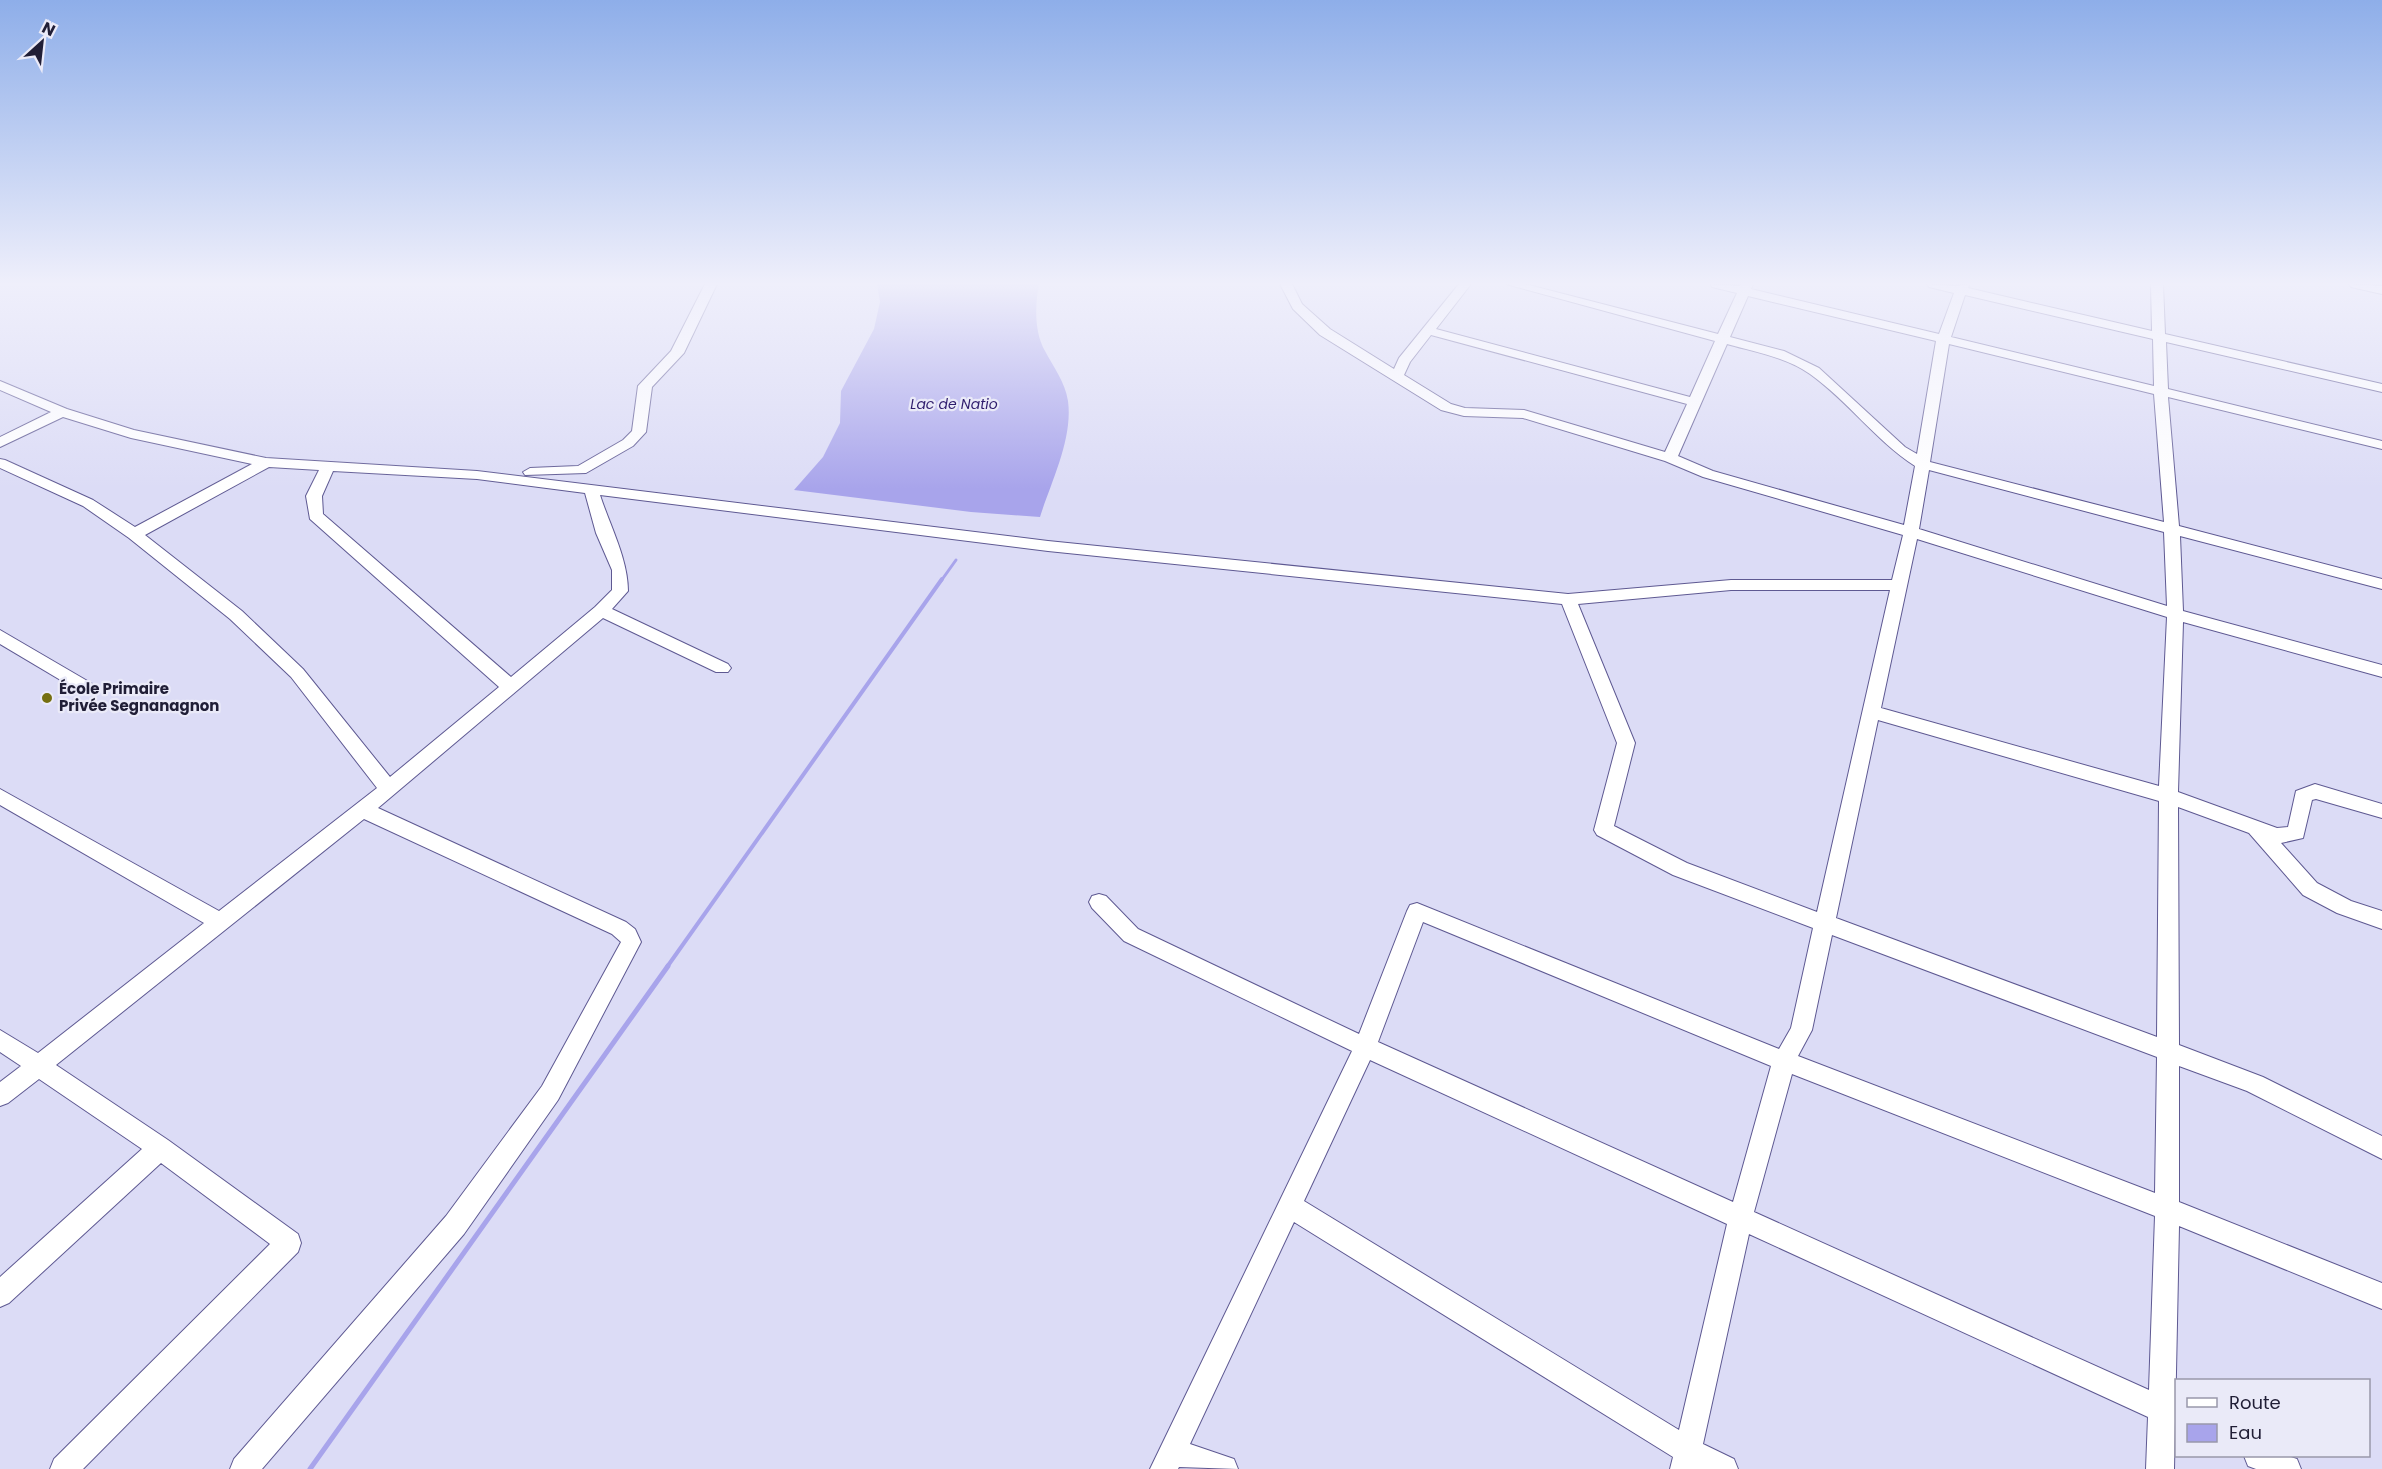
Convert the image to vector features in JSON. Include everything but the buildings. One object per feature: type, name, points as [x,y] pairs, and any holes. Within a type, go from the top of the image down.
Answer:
[{"type":"street","points":[[477,475],[511,471],[581,470],[628,443],[639,432],[645,386],[677,353]]},
{"type":"street","points":[[1360,353],[1446,407],[1464,412],[1524,414],[1670,458],[1708,474],[1911,532],[2175,614],[2382,671]]},
{"type":"street","points":[[1398,375],[1404,361],[1411,353]]},
{"type":"street","points":[[1510,353],[1695,402]]},
{"type":"street","points":[[1670,458],[1718,353]]},
{"type":"street","points":[[1774,353],[1814,371],[1900,450],[1922,464],[2382,584]]},
{"type":"street","points":[[1686,1460],[1740,1220],[1784,1061],[1801,1030],[1911,532],[1940,353]]},
{"type":"street","points":[[1996,353],[2382,445]]},
{"type":"street","points":[[2160,353],[2172,529],[2175,614],[2169,796],[2167,1209],[2169,1413],[2160,1469]]},
{"type":"street","points":[[2227,353],[2382,388]]},
{"type":"street","points":[[0,385],[62,412],[131,434],[266,462],[477,475],[1048,546],[1568,599],[1731,585],[1898,585]]},
{"type":"street","points":[[0,443],[62,412]]},
{"type":"street","points":[[134,534],[266,462]]},
{"type":"street","points":[[0,463],[88,503],[134,534],[236,615],[297,673],[389,789]]},
{"type":"street","points":[[328,466],[314,496],[315,516],[511,687]]},
{"type":"street","points":[[0,1096],[389,789],[601,611],[620,591],[621,570],[604,533],[591,489]]},
{"type":"street","points":[[1568,599],[1626,742],[1604,830],[1680,869],[2255,1084],[2382,1148]]},
{"type":"street","points":[[601,611],[722,668]]},
{"type":"street","points":[[0,636],[90,690]]},
{"type":"street","points":[[1870,711],[2169,796],[2277,836],[2296,833],[2303,796],[2315,790],[2382,811]]},
{"type":"street","points":[[3,801],[219,921]]},
{"type":"street","points":[[244,1469],[455,1225],[550,1093],[631,942],[628,935],[619,928],[361,809]]},
{"type":"street","points":[[2255,828],[2310,889],[2344,907],[2382,920]]},
{"type":"street","points":[[1099,902],[1131,935],[1365,1047],[1740,1220],[2169,1413]]},
{"type":"street","points":[[1224,1469],[1169,1460],[1365,1047],[1417,911],[1784,1061],[2167,1209],[2382,1296]]},
{"type":"street","points":[[0,1040],[160,1148],[289,1243],[64,1469]]},
{"type":"street","points":[[0,1294],[160,1148]]},
{"type":"street","points":[[1289,1206],[1686,1460],[1724,1469]]},
{"type":"street","points":[[2262,1457],[2287,1469]]},
{"type":"water","name":"Lac de Natio","points":[[861,353],[1046,353],[1064,388],[1069,415],[1064,445],[1040,517],[971,512],[794,490],[823,457],[840,423],[841,391]]},
{"type":"waterway","points":[[941,581],[956,560]]},
{"type":"waterway","points":[[667,967],[942,579]]},
{"type":"waterway","points":[[310,1469],[668,966]]},
{"type":"place","name":"École Primaire Privée Segnanagnon","points":[[47,698]]}]
